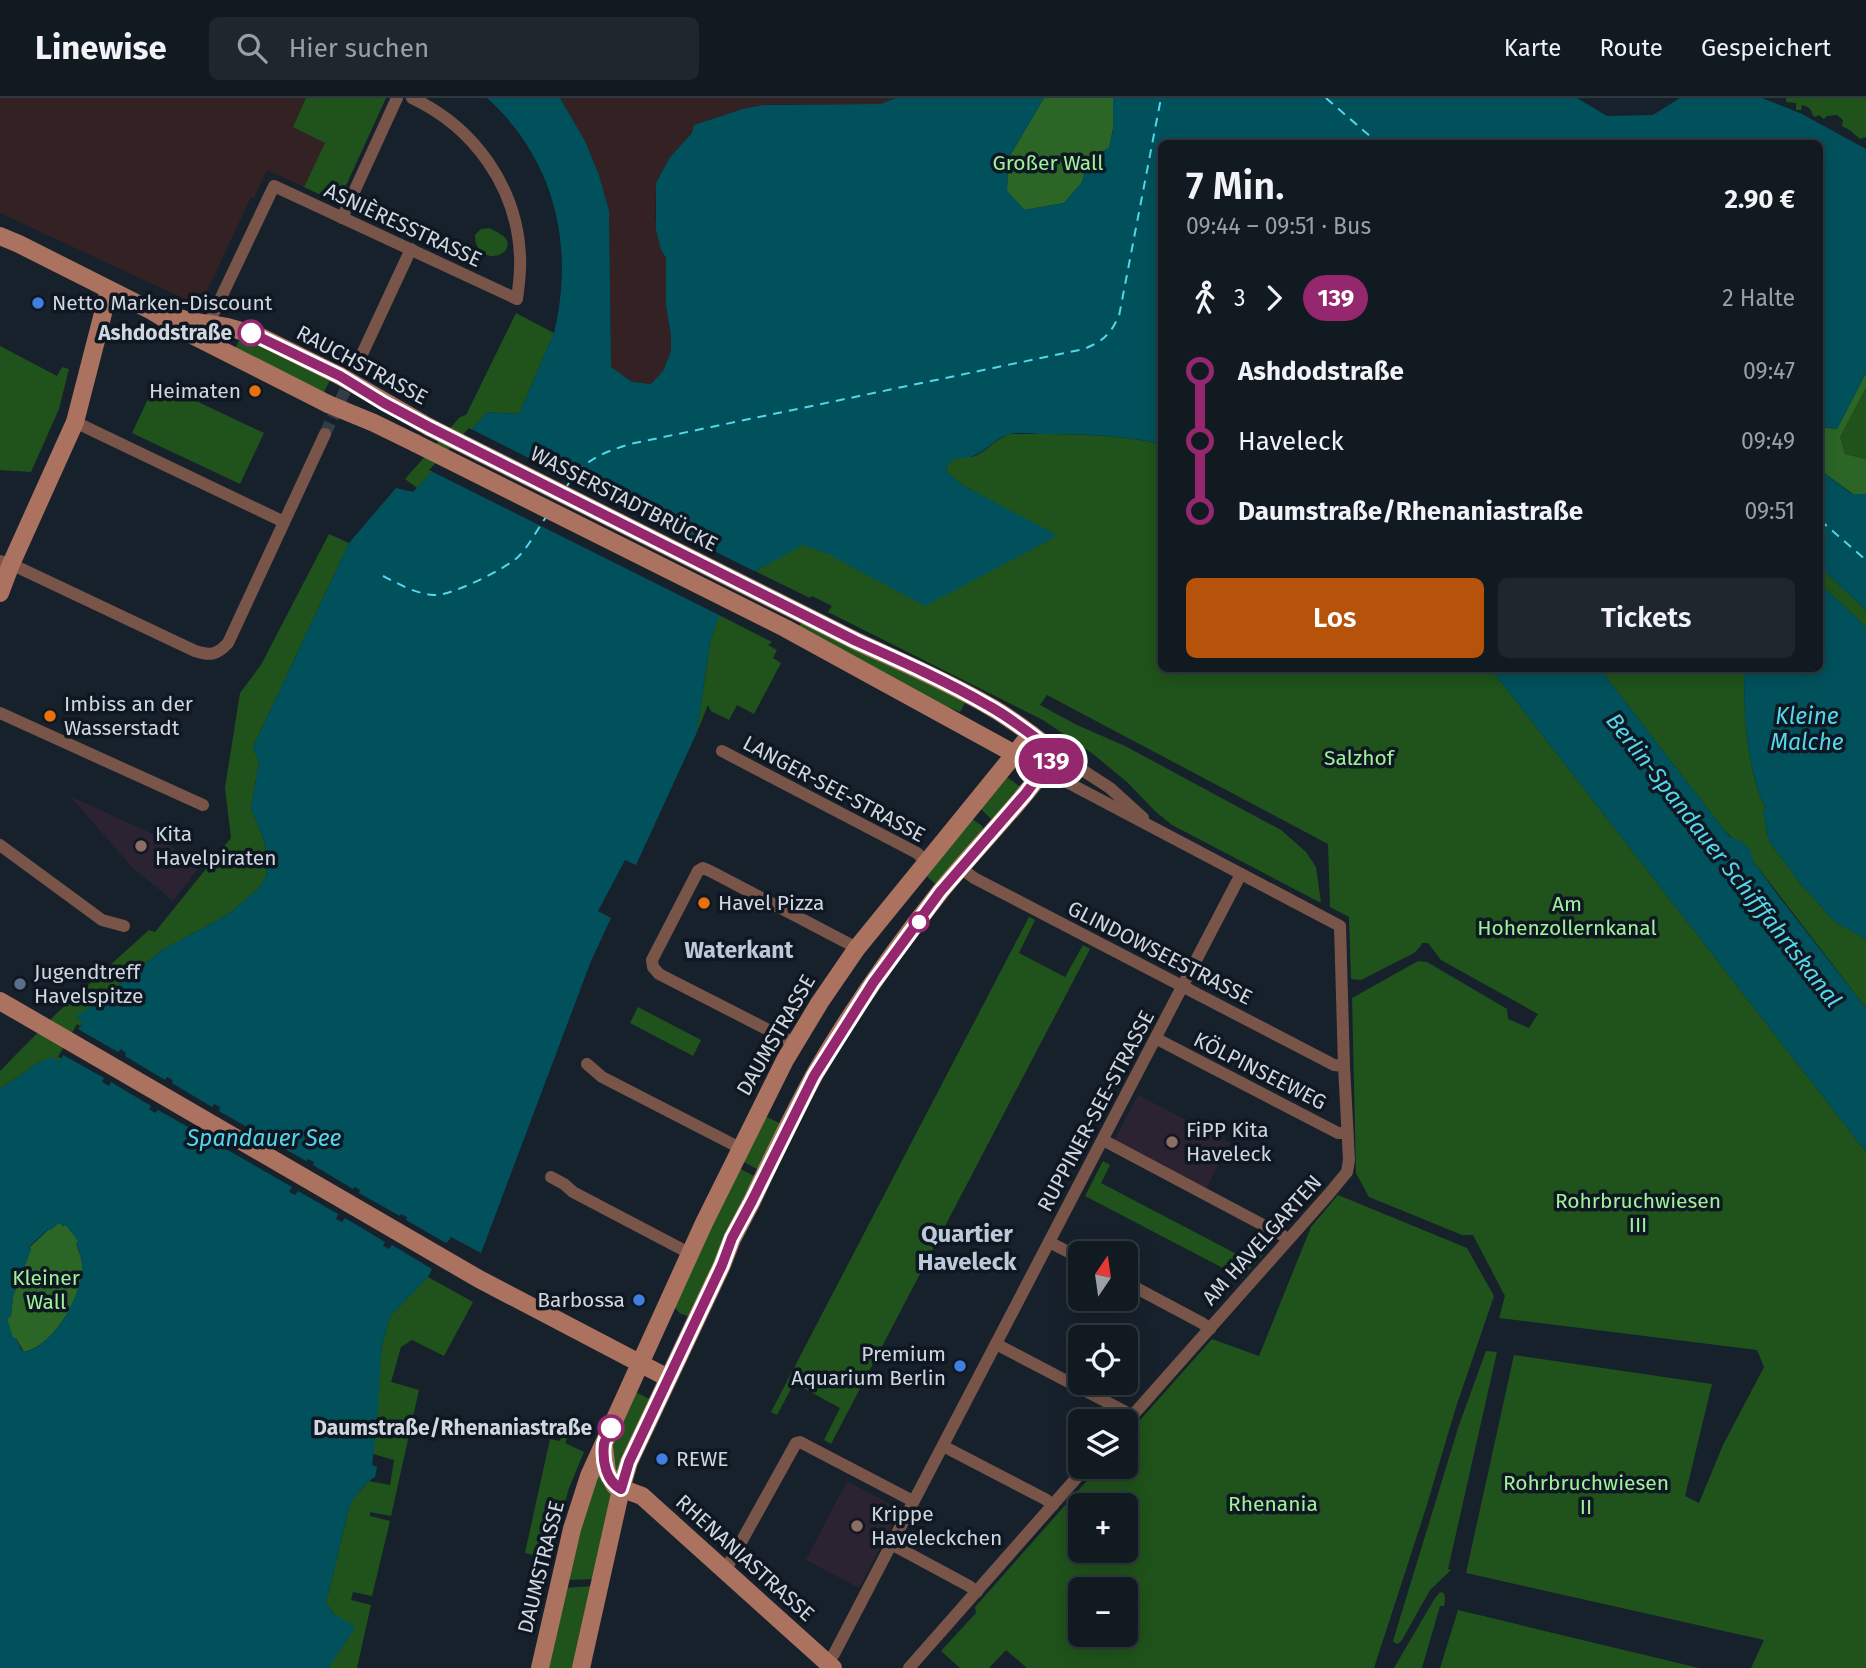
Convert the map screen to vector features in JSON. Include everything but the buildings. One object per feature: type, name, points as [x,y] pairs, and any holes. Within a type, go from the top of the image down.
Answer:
[{"type":"main road","name":"RAUCHSTRASSE","points":[[0,236],[152,311],[204,332],[328,404],[415,443]]},
{"type":"main road","points":[[0,593],[5,563],[75,422],[109,290]]},
{"type":"main road","name":"RAUCHSTRASSE","points":[[204,332],[228,327],[260,336],[340,376],[429,427]]},
{"type":"main road","name":"WASSERSTADTBRÜCKE","points":[[429,427],[992,707],[1031,734]]},
{"type":"main road","name":"WASSERSTADTBRÜCKE","points":[[415,443],[785,628],[1014,753]]},
{"type":"main road","points":[[581,1668],[629,1462],[741,1219],[824,1059],[873,983],[933,901],[1056,753],[1031,734]]},
{"type":"main road","name":"DAUMSTRASSE","points":[[540,1668],[580,1500],[704,1223],[794,1043],[857,948],[1031,734]]},
{"type":"main road","points":[[1014,753],[1044,770]]},
{"type":"main road","points":[[970,810],[986,821],[993,830]]},
{"type":"main road","points":[[0,1001],[479,1279],[668,1378]]},
{"type":"main road","points":[[665,1311],[693,1326]]},
{"type":"main road","points":[[604,1443],[607,1472],[615,1486],[621,1489]]},
{"type":"main road","name":"RHENANIASTRASSE","points":[[621,1489],[642,1496],[830,1665]]},
{"type":"street","points":[[342,218],[397,98]]},
{"type":"street","name":"ASNIÈRESSTRASSE","points":[[204,332],[274,186],[517,299],[520,270],[518,239],[512,210],[499,180],[477,146],[464,133],[437,112],[412,98]]},
{"type":"street","points":[[356,367],[411,249]]},
{"type":"street","points":[[75,422],[284,522]]},
{"type":"street","points":[[5,563],[195,651],[212,655],[218,653],[228,643],[325,434]]},
{"type":"street","points":[[0,713],[203,805]]},
{"type":"street","name":"LANGER-SEE-STRASSE","points":[[722,751],[917,853],[927,862]]},
{"type":"street","points":[[1056,753],[1110,788],[1158,831]]},
{"type":"street","points":[[1044,770],[1241,874]]},
{"type":"street","points":[[0,845],[102,920],[124,926]]},
{"type":"street","points":[[794,1043],[659,974],[653,967],[652,960],[657,949],[698,871],[703,868],[710,871],[857,948]]},
{"type":"street","name":"GLINDOWSEESTRASSE","points":[[961,868],[974,878],[1183,987],[1334,1065],[1344,1066]]},
{"type":"street","name":"AM HAVELGARTEN","points":[[1138,1409],[1342,1180],[1347,1171],[1349,1160],[1340,926],[1241,874]]},
{"type":"street","name":"RUPPINER-SEE-STRASSE","points":[[830,1665],[1241,874]]},
{"type":"street","name":"KÖLPINSEEWEG","points":[[1157,1039],[1338,1133],[1347,1133]]},
{"type":"street","points":[[587,1065],[602,1077],[740,1149]]},
{"type":"street","points":[[1103,1140],[1288,1240]]},
{"type":"street","points":[[551,1177],[573,1192],[691,1254]]},
{"type":"street","points":[[1049,1242],[1068,1252]]},
{"type":"street","points":[[1138,1289],[1202,1322],[1209,1329]]},
{"type":"street","points":[[996,1344],[1122,1409]]},
{"type":"street","points":[[725,1571],[796,1443],[913,1501]]},
{"type":"street","points":[[943,1446],[1054,1506]]},
{"type":"street","points":[[909,1668],[1076,1479]]},
{"type":"street","points":[[891,1544],[977,1592]]},
{"type":"shaded area","points":[[0,98],[306,98],[293,127],[325,143],[304,187],[267,170],[254,198],[251,197],[200,306],[0,213]]},
{"type":"shaded area","points":[[560,98],[896,98],[881,104],[769,104],[746,108],[694,125],[692,133],[670,157],[656,183],[655,217],[661,250],[666,258],[666,306],[671,351],[663,371],[651,384],[632,382],[611,367],[609,211],[599,175],[585,141]]},
{"type":"shaded area","name":"Kita Havelpiraten","points":[[70,796],[159,837],[198,869],[173,901],[132,867]]},
{"type":"shaded area","name":"FiPP Kita Haveleck","points":[[1138,1095],[1230,1143],[1206,1189],[1114,1141]]},
{"type":"shaded area","name":"Krippe Haveleckchen","points":[[847,1481],[896,1507],[898,1513],[859,1588],[806,1560]]},
{"type":"green space","points":[[306,98],[386,98],[338,203],[304,187],[325,143],[293,127]]},
{"type":"green space","name":"Großer Wall","points":[[1044,98],[1113,98],[1113,129],[1109,148],[1088,159],[1082,182],[1064,203],[1024,210],[1007,191],[1008,159]]},
{"type":"green space","points":[[1786,98],[1866,98],[1866,137],[1860,139],[1842,126],[1843,120],[1837,115],[1824,119],[1819,115],[1815,117],[1806,106],[1802,105],[1801,110],[1796,110],[1796,103],[1786,102]]},
{"type":"green space","points":[[489,228],[507,241],[505,252],[500,255],[487,255],[477,245],[475,235],[481,229]]},
{"type":"green space","points":[[516,313],[554,333],[519,414],[488,412],[417,488],[405,479],[460,417],[466,415]]},
{"type":"green space","points":[[241,336],[331,378],[322,396],[234,351]]},
{"type":"green space","points":[[0,346],[57,376],[62,367],[69,369],[59,409],[31,472],[0,470]]},
{"type":"green space","points":[[1866,373],[1866,388],[1840,437],[1845,454],[1866,459],[1866,494],[1853,494],[1823,472],[1823,427],[1837,429]]},
{"type":"green space","points":[[156,382],[264,433],[240,484],[132,433]]},
{"type":"green space","points":[[1866,388],[1866,459],[1845,454],[1840,437]]},
{"type":"green space","points":[[1010,434],[1067,434],[1158,443],[1158,672],[1493,672],[1866,1152],[1866,1668],[1751,1668],[1764,1640],[1466,1573],[1514,1355],[1712,1384],[1685,1496],[1699,1503],[1723,1445],[1764,1367],[1757,1350],[1499,1318],[1505,1296],[1473,1235],[1462,1235],[1369,1197],[1356,1173],[1352,998],[1418,961],[1427,962],[1507,1009],[1508,1019],[1529,1028],[1538,1014],[1441,960],[1428,943],[1422,943],[1414,953],[1361,980],[1351,979],[1349,917],[1330,907],[1328,844],[1047,695],[1040,705],[1125,746],[1281,830],[1306,852],[1316,867],[1321,903],[1172,825],[1093,754],[1043,720],[828,612],[832,606],[755,571],[803,544],[826,553],[1003,507],[962,485],[946,472],[948,464],[953,460],[977,455]]},
{"type":"green space","points":[[329,534],[349,543],[253,747],[259,762],[251,808],[264,840],[268,863],[266,877],[257,890],[229,914],[162,950],[77,1017],[83,1022],[59,1062],[51,1058],[38,1063],[0,1089],[0,1071],[57,1013],[149,930],[155,932],[231,838],[225,788],[240,693],[261,665]]},
{"type":"green space","points":[[1823,570],[1866,610],[1866,627],[1823,587]]},
{"type":"green space","points":[[719,615],[772,642],[768,645],[777,650],[773,658],[781,663],[754,714],[737,705],[729,720],[711,711],[708,705],[697,732],[710,642]]},
{"type":"green space","points":[[805,619],[966,701],[960,712],[924,697],[797,628]]},
{"type":"green space","points":[[1602,672],[1744,672],[1747,741],[1754,776],[1766,810],[1763,812],[1769,841],[1800,883],[1835,922],[1866,939],[1866,1008],[1748,851],[1724,830]]},
{"type":"green space","points":[[1004,775],[1022,788],[992,820],[980,808]]},
{"type":"green space","points":[[971,818],[982,826],[984,831],[938,886],[923,873]]},
{"type":"green space","points":[[1029,917],[1035,920],[1019,953],[1065,977],[1083,945],[1090,949],[831,1444],[824,1440],[840,1408],[794,1383],[777,1415],[771,1412]]},
{"type":"green space","points":[[638,1007],[701,1040],[693,1056],[630,1023]]},
{"type":"green space","points":[[765,1116],[783,1125],[761,1171],[740,1160]]},
{"type":"green space","points":[[1103,1161],[1110,1165],[1101,1183],[1248,1260],[1258,1242],[1269,1248],[1242,1278],[1085,1196]]},
{"type":"green space","points":[[737,1167],[758,1178],[691,1317],[681,1314],[674,1307]]},
{"type":"green space","name":"Rhenania","points":[[1338,1195],[1467,1248],[1494,1296],[1374,1668],[1027,1668],[1006,1650],[989,1668],[960,1668],[941,1651],[976,1613],[975,1607],[1068,1502],[1068,1563],[1138,1563],[1138,1493],[1076,1493],[1088,1479],[1138,1479],[1138,1422],[1212,1339],[1259,1356],[1311,1227]]},
{"type":"green space","name":"Kleiner Wall","points":[[59,1223],[66,1225],[79,1241],[76,1243],[82,1265],[78,1290],[56,1329],[35,1348],[24,1352],[16,1338],[13,1339],[7,1319],[11,1316],[13,1296],[31,1249],[29,1248]]},
{"type":"green space","points":[[428,1277],[473,1302],[444,1356],[412,1340],[401,1347],[391,1382],[419,1390],[391,1516],[370,1512],[370,1516],[390,1521],[372,1596],[353,1592],[351,1600],[371,1605],[357,1668],[328,1668],[348,1639],[326,1603],[349,1508],[354,1497],[369,1481],[390,1485],[394,1460],[373,1454],[382,1345],[390,1316]]},
{"type":"green space","points":[[1486,1351],[1497,1352],[1448,1569],[1451,1570],[1430,1590],[1398,1644],[1393,1641],[1459,1425]]},
{"type":"green space","points":[[634,1391],[651,1400],[618,1474],[608,1457],[608,1451]]},
{"type":"green space","points":[[561,1434],[568,1437],[565,1443],[584,1452],[569,1488],[550,1559],[525,1553],[550,1439],[560,1441]]},
{"type":"green space","points":[[599,1466],[614,1498],[595,1579],[565,1580]]},
{"type":"green space","points":[[594,1586],[575,1668],[545,1668],[564,1588]]},
{"type":"green space","points":[[1440,1592],[1444,1593],[1444,1606],[1440,1606],[1422,1668],[1394,1668],[1435,1598]]},
{"type":"green space","points":[[1458,1610],[1699,1668],[1440,1668]]},
{"type":"water","name":"Spandauer See","points":[[487,98],[560,98],[585,141],[599,175],[609,211],[611,367],[632,382],[651,384],[663,371],[671,351],[666,306],[666,258],[656,230],[656,183],[670,157],[692,133],[694,125],[746,108],[764,105],[881,104],[896,98],[1044,98],[1008,159],[1007,191],[1025,210],[1064,203],[1082,182],[1088,159],[1109,148],[1113,129],[1113,98],[1577,98],[1607,116],[1653,115],[1680,98],[1762,98],[1800,113],[1866,149],[1866,373],[1837,429],[1823,427],[1823,140],[1158,140],[1158,443],[1103,436],[1016,433],[1003,437],[975,455],[951,462],[946,471],[962,485],[1055,534],[1055,537],[925,606],[826,553],[803,545],[755,571],[719,616],[710,642],[697,732],[636,865],[625,860],[598,911],[611,918],[591,961],[481,1253],[451,1237],[428,1277],[390,1316],[382,1345],[372,1465],[377,1467],[375,1477],[360,1491],[349,1508],[326,1603],[335,1615],[355,1628],[328,1668],[0,1668],[0,1089],[38,1063],[52,1057],[59,1062],[83,1023],[76,1017],[162,950],[229,914],[257,890],[266,877],[268,863],[264,840],[251,808],[259,762],[253,747],[349,543],[396,488],[413,492],[488,412],[519,414],[554,333],[562,268],[560,236],[544,176],[529,148],[510,122]],"holes":[[[59,1223],[63,1227],[66,1225],[78,1241],[76,1243],[81,1256],[78,1289],[65,1317],[56,1329],[36,1348],[25,1352],[16,1338],[13,1338],[7,1319],[11,1316],[13,1296],[31,1249],[29,1247],[48,1229]]]},
{"type":"water","points":[[1823,472],[1852,494],[1866,494],[1866,610],[1823,570]]},
{"type":"water","name":"Kleine Malche","points":[[1823,587],[1866,627],[1866,939],[1835,922],[1800,883],[1769,841],[1763,812],[1766,810],[1750,758],[1744,672],[1823,672]]},
{"type":"water","name":"Berlin-Spandauer Schifffahrtskanal","points":[[1493,672],[1602,672],[1724,830],[1750,850],[1753,861],[1780,898],[1866,1008],[1866,1152]]},
{"type":"pier","points":[[469,428],[758,573],[723,617],[429,470]]},
{"type":"pier","points":[[77,1024],[80,1026],[78,1029],[118,1052],[121,1049],[126,1053],[125,1056],[165,1080],[167,1077],[173,1080],[172,1083],[212,1107],[214,1104],[220,1107],[219,1111],[306,1161],[308,1159],[314,1162],[313,1165],[353,1189],[355,1187],[360,1190],[359,1193],[400,1216],[401,1214],[407,1217],[406,1220],[446,1243],[449,1240],[452,1242],[433,1275],[430,1273],[432,1269],[392,1245],[389,1249],[383,1246],[385,1242],[345,1218],[342,1222],[336,1219],[338,1214],[298,1191],[295,1195],[289,1192],[292,1187],[205,1137],[202,1140],[195,1136],[197,1132],[158,1110],[155,1113],[149,1109],[151,1106],[111,1082],[109,1086],[102,1082],[104,1078],[63,1055],[58,1057]]},
{"type":"ferry route","points":[[567,486],[573,477],[594,459],[630,444],[1084,349],[1101,340],[1109,333],[1119,316],[1161,98]]},
{"type":"ferry route","points":[[1326,98],[1374,140]]},
{"type":"ferry route","points":[[383,576],[421,593],[434,595],[465,587],[518,557],[546,517]]},
{"type":"ferry route","points":[[1823,523],[1866,560]]},
{"type":"tunnel","points":[[325,434],[356,367]]},
{"type":"bus line","name":"139","points":[[251,333],[340,376],[384,403],[454,439],[992,707],[1056,753],[1026,793],[940,892],[835,1040],[741,1219],[629,1462],[621,1489],[611,1481],[604,1460],[604,1443],[611,1428]]},
{"type":"place","name":"Netto Marken-Discount","points":[[38,303]]},
{"type":"place","name":"Ashdodstraße","points":[[251,333]]},
{"type":"place","name":"Heimaten","points":[[255,391]]},
{"type":"place","name":"Imbiss an der Wasserstadt","points":[[50,716]]},
{"type":"place","name":"Kita Havelpiraten","points":[[141,846]]},
{"type":"place","name":"Havel Pizza","points":[[704,903]]},
{"type":"place","name":"Jugendtreff Havelspitze","points":[[20,984]]},
{"type":"place","name":"FiPP Kita Haveleck","points":[[1172,1142]]},
{"type":"place","name":"Barbossa","points":[[639,1300]]},
{"type":"place","name":"Premium Aquarium Berlin","points":[[960,1366]]},
{"type":"place","name":"Daumstraße/Rhenaniastraße","points":[[611,1428]]},
{"type":"place","name":"REWE","points":[[662,1459]]},
{"type":"place","name":"Krippe Haveleckchen","points":[[857,1526]]},
{"type":"district","name":"Waterkant","points":[[739,950]]},
{"type":"district","name":"Quartier Haveleck","points":[[967,1248]]},
{"type":"park label","name":"Salzhof","points":[[1359,758]]},
{"type":"park label","name":"Am Hohenzollernkanal","points":[[1567,916]]},
{"type":"park label","name":"Rohrbruchwiesen III","points":[[1638,1213]]},
{"type":"park label","name":"Rohrbruchwiesen II","points":[[1586,1495]]}]
